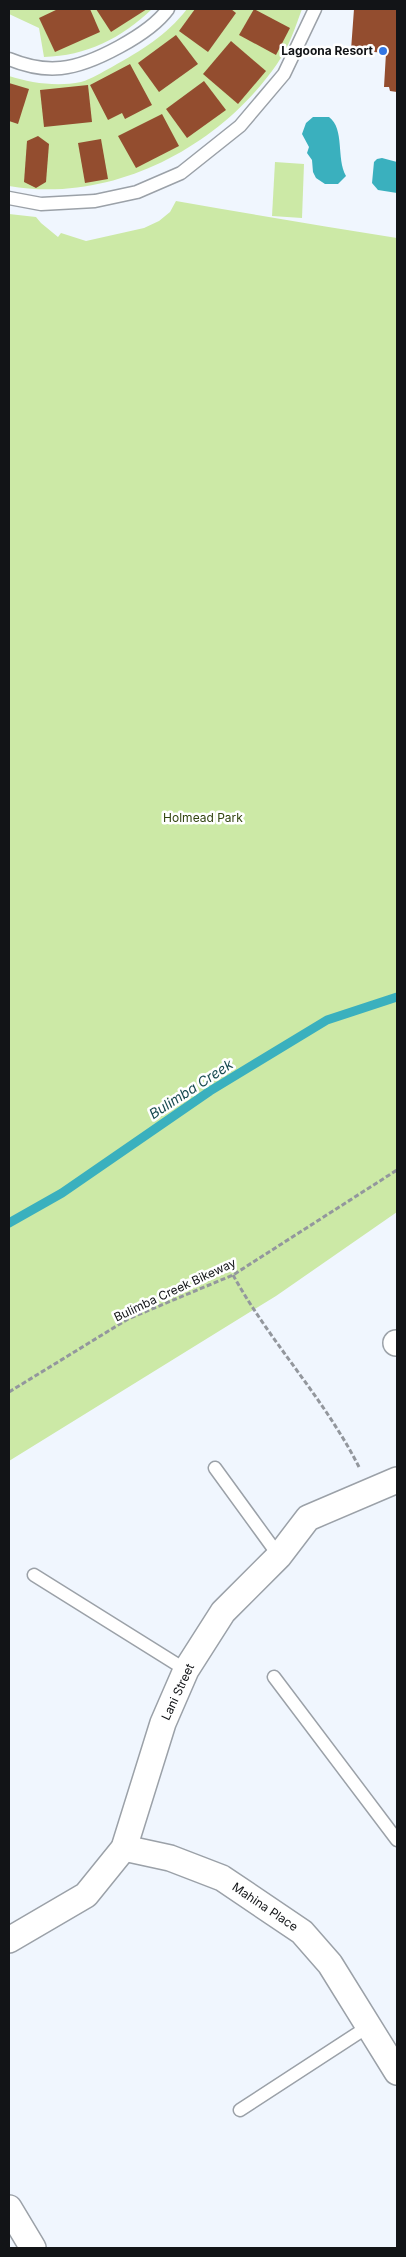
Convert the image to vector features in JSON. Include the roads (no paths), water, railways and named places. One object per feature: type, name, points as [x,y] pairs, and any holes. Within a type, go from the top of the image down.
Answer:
[{"type":"street","name":"Lani Street","points":[[9,1940],[86,1894],[124,1848],[163,1723],[186,1670],[223,1612],[279,1556],[308,1518],[397,1480]]},
{"type":"street","name":"Mahina Place","points":[[124,1848],[170,1858],[222,1878],[295,1927],[330,1964],[397,2072]]},
{"type":"street","points":[[9,2208],[33,2248]]},
{"type":"lane","points":[[9,59],[31,68],[62,68],[99,56],[139,37],[168,9]]},
{"type":"lane","points":[[9,198],[41,204],[95,201],[137,192],[181,173],[240,126],[284,74],[315,9]]},
{"type":"lane","points":[[216,1468],[279,1556]]},
{"type":"lane","points":[[34,1575],[186,1670]]},
{"type":"lane","points":[[274,1677],[397,1840]]},
{"type":"lane","points":[[240,2110],[369,2026]]},
{"type":"water","points":[[313,117],[329,117],[337,129],[341,161],[346,176],[338,184],[325,184],[316,178],[313,172],[312,160],[307,153],[309,147],[302,134],[306,123]]},
{"type":"water","points":[[382,158],[397,162],[397,193],[378,190],[372,183],[374,162]]},
{"type":"waterway","name":"Bulimba Creek","points":[[9,1223],[62,1193],[210,1091],[327,1020],[397,997]]},
{"type":"place","name":"Lagoona Resort","points":[[383,51]]},
{"type":"park label","name":"Holmead Park","points":[[203,818]]}]
